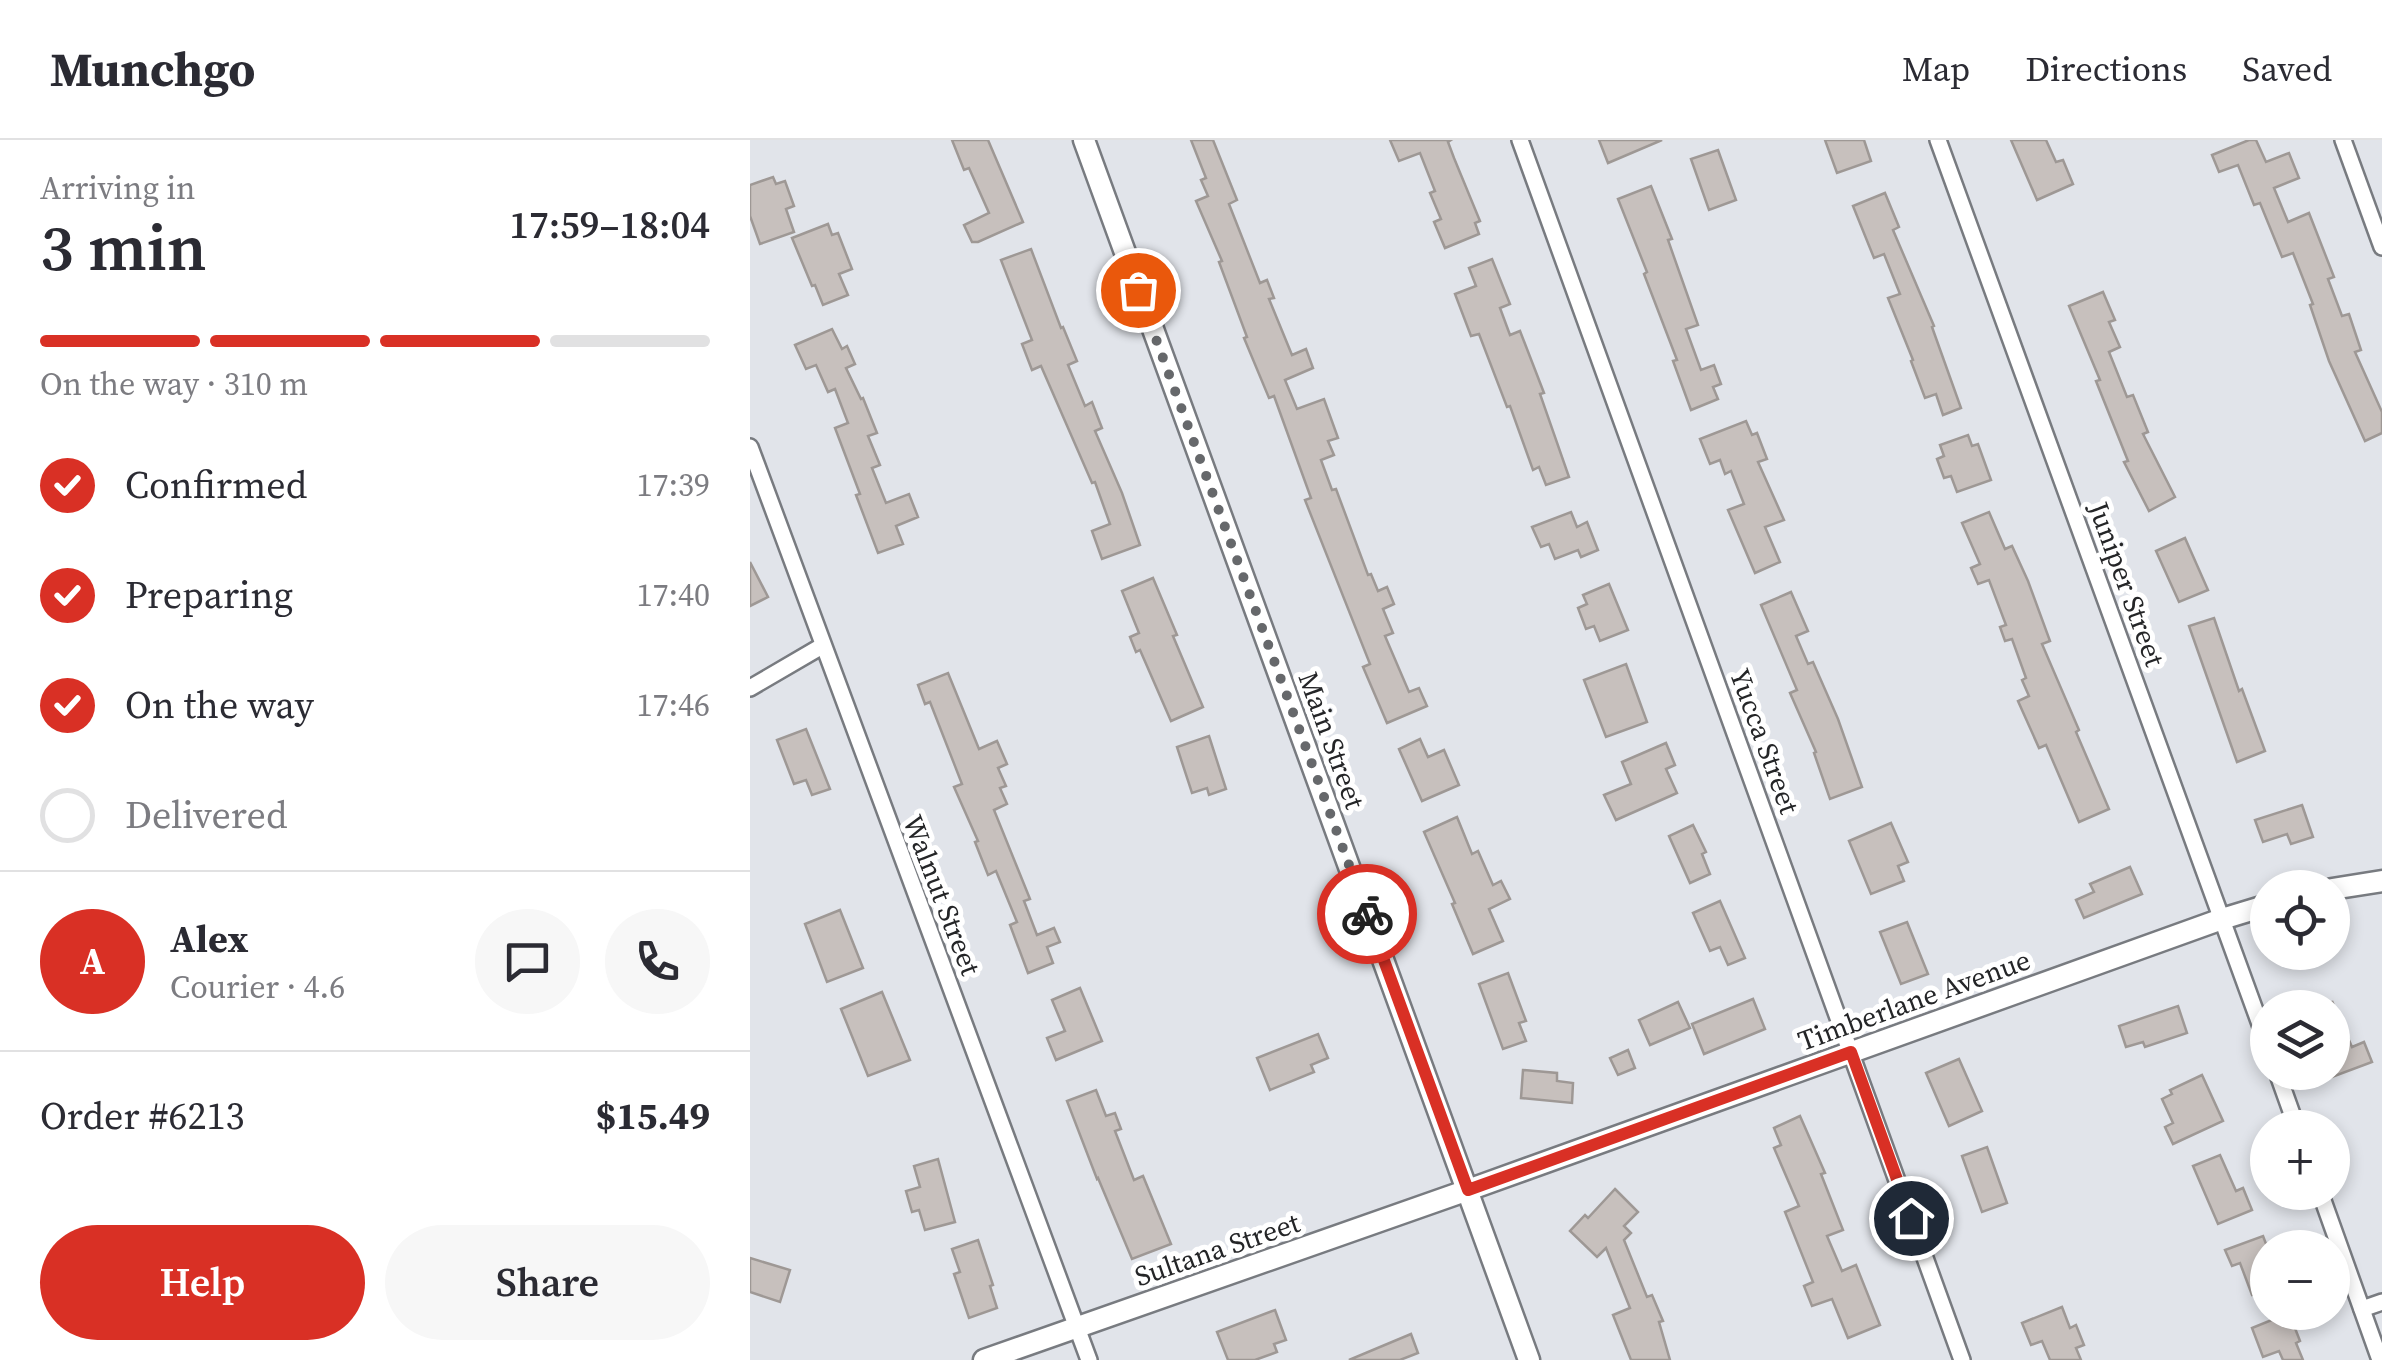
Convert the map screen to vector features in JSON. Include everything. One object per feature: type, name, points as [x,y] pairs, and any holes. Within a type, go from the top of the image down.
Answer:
[{"type":"street","name":"Main Street","points":[[1084,140],[1529,1360]]},
{"type":"street","name":"Yucca Street","points":[[1520,140],[1962,1360]]},
{"type":"street","name":"Juniper Street","points":[[1938,140],[2250,996]]},
{"type":"street","points":[[2343,140],[2382,247]]},
{"type":"street","name":"Walnut Street","points":[[750,447],[1090,1360]]},
{"type":"street","points":[[750,688],[822,646]]},
{"type":"street","points":[[2350,886],[2382,881]]},
{"type":"street","name":"Timberlane Avenue","points":[[1468,1190],[2250,911]]},
{"type":"street","name":"Sultana Street","points":[[984,1360],[1468,1190]]},
{"type":"street","points":[[2326,1210],[2380,1360]]},
{"type":"street","points":[[2362,1309],[2382,1302]]},
{"type":"building","points":[[952,140],[988,140],[1023,222],[972,242],[964,225],[989,213]]},
{"type":"building","points":[[1191,140],[1213,140],[1237,200],[1229,204],[1260,283],[1267,280],[1274,298],[1269,299],[1292,355],[1306,349],[1313,368],[1285,380],[1297,409],[1324,399],[1338,438],[1328,441],[1334,455],[1321,460],[1368,575],[1371,574],[1378,591],[1387,587],[1394,604],[1383,609],[1393,633],[1385,636],[1409,692],[1419,688],[1427,706],[1387,723],[1363,667],[1370,664],[1305,500],[1311,498],[1274,396],[1269,398],[1244,338],[1247,337],[1219,262],[1222,261],[1196,201],[1208,196],[1201,180],[1206,178]]},
{"type":"building","points":[[1390,140],[1451,140],[1448,142],[1480,221],[1475,223],[1479,234],[1445,248],[1434,222],[1441,219],[1430,193],[1435,191],[1420,153],[1399,161]]},
{"type":"building","points":[[1599,140],[1662,140],[1608,163]]},
{"type":"building","points":[[1825,140],[1864,140],[1871,161],[1837,173]]},
{"type":"building","points":[[2011,140],[2046,140],[2056,162],[2063,160],[2073,184],[2037,200]]},
{"type":"building","points":[[2256,140],[2266,162],[2289,153],[2299,178],[2274,188],[2288,222],[2309,213],[2334,277],[2328,279],[2342,316],[2349,314],[2361,350],[2355,352],[2382,412],[2382,433],[2365,441],[2329,361],[2293,253],[2282,257],[2260,203],[2254,205],[2238,165],[2219,172],[2212,155]]},
{"type":"building","points":[[1718,150],[1736,200],[1709,210],[1691,159]]},
{"type":"building","points":[[773,177],[776,184],[785,181],[794,206],[786,209],[794,232],[760,244],[750,216],[750,185]]},
{"type":"building","points":[[1651,186],[1698,325],[1686,329],[1701,370],[1714,365],[1721,384],[1713,387],[1718,399],[1691,410],[1673,361],[1677,360],[1644,274],[1647,272],[1618,199]]},
{"type":"building","points":[[1885,193],[1899,227],[1893,230],[1934,326],[1961,408],[1943,415],[1936,394],[1925,398],[1888,298],[1900,294],[1884,254],[1874,258],[1853,206]]},
{"type":"building","points":[[828,224],[832,235],[838,233],[852,269],[839,274],[848,295],[823,305],[792,238]]},
{"type":"building","points":[[1031,249],[1077,361],[1068,365],[1085,406],[1092,402],[1102,428],[1095,431],[1140,545],[1102,559],[1092,531],[1110,524],[1095,482],[1092,483],[1041,366],[1032,370],[1022,344],[1032,340],[1001,260]]},
{"type":"building","points":[[1492,259],[1510,304],[1500,308],[1510,335],[1520,331],[1544,393],[1540,394],[1569,477],[1546,485],[1539,467],[1533,470],[1479,334],[1471,336],[1455,294],[1476,286],[1469,268]]},
{"type":"building","points":[[2103,292],[2115,320],[2109,322],[2120,347],[2109,352],[2127,397],[2133,395],[2148,432],[2143,434],[2175,497],[2149,511],[2124,462],[2128,461],[2096,381],[2100,380],[2069,306]]},
{"type":"building","points":[[832,329],[842,349],[847,346],[855,364],[846,368],[877,433],[868,436],[880,465],[872,468],[886,503],[909,494],[918,517],[896,526],[903,544],[878,553],[835,428],[848,423],[835,389],[828,392],[816,365],[806,369],[795,345]]},
{"type":"building","points":[[1746,421],[1752,435],[1757,433],[1767,459],[1758,462],[1784,520],[1765,527],[1780,562],[1755,573],[1728,510],[1744,504],[1731,471],[1725,474],[1720,460],[1710,464],[1700,439]]},
{"type":"building","points":[[1968,435],[1972,446],[1978,444],[1991,480],[1957,492],[1951,476],[1944,478],[1937,459],[1944,456],[1940,445]]},
{"type":"building","points":[[1571,512],[1577,527],[1587,522],[1598,550],[1581,557],[1578,550],[1555,559],[1549,544],[1541,547],[1532,527]]},
{"type":"building","points":[[1989,512],[2005,549],[2012,546],[2028,581],[2050,641],[2042,644],[2109,809],[2079,822],[2046,745],[2039,748],[2018,701],[2029,696],[2022,680],[2026,678],[2012,639],[2005,641],[2000,627],[2006,625],[1989,580],[1978,584],[1971,568],[1980,564],[1962,523]]},
{"type":"building","points":[[2185,538],[2208,590],[2179,602],[2156,551]]},
{"type":"building","points":[[750,562],[768,597],[750,606]]},
{"type":"building","points":[[1153,578],[1203,707],[1171,721],[1140,650],[1136,652],[1130,637],[1139,633],[1122,591]]},
{"type":"building","points":[[1609,584],[1628,630],[1600,641],[1594,626],[1586,629],[1578,608],[1587,604],[1583,595]]},
{"type":"building","points":[[1791,592],[1808,631],[1796,636],[1808,664],[1813,662],[1838,719],[1862,787],[1830,799],[1816,752],[1790,693],[1797,690],[1761,605]]},
{"type":"building","points":[[2214,618],[2265,751],[2237,762],[2189,626]]},
{"type":"building","points":[[1626,664],[1647,722],[1606,737],[1584,680]]},
{"type":"building","points":[[948,673],[979,749],[997,741],[1007,764],[998,768],[1006,786],[1000,788],[1007,804],[994,810],[1030,899],[1024,901],[1037,935],[1054,928],[1060,942],[1047,947],[1053,963],[1028,973],[1010,925],[1017,922],[996,871],[988,875],[954,787],[962,784],[930,702],[925,704],[918,685]]},
{"type":"building","points":[[806,729],[830,789],[812,795],[806,780],[794,784],[777,740]]},
{"type":"building","points":[[1209,736],[1226,789],[1209,795],[1207,788],[1192,793],[1177,747]]},
{"type":"building","points":[[1420,739],[1428,757],[1444,750],[1459,785],[1422,801],[1399,749]]},
{"type":"building","points":[[1666,743],[1675,765],[1666,769],[1677,793],[1616,820],[1604,795],[1631,784],[1622,762]]},
{"type":"building","points":[[2302,805],[2313,837],[2291,844],[2287,834],[2263,842],[2255,820]]},
{"type":"building","points":[[1457,817],[1472,854],[1478,851],[1493,885],[1501,881],[1510,899],[1489,909],[1503,941],[1473,954],[1424,832]]},
{"type":"building","points":[[1891,823],[1908,862],[1898,866],[1904,881],[1871,894],[1849,841]]},
{"type":"building","points":[[1693,825],[1706,852],[1702,854],[1710,874],[1690,883],[1669,836]]},
{"type":"building","points":[[2130,867],[2142,894],[2084,918],[2076,900],[2094,892],[2090,884]]},
{"type":"building","points":[[1720,901],[1745,958],[1728,965],[1720,947],[1710,951],[1693,913]]},
{"type":"building","points":[[840,910],[863,968],[827,982],[805,924]]},
{"type":"building","points":[[1907,922],[1928,974],[1901,984],[1880,932]]},
{"type":"building","points":[[1508,973],[1526,1021],[1519,1023],[1526,1041],[1503,1049],[1479,984]]},
{"type":"building","points":[[1080,988],[1102,1041],[1056,1060],[1047,1038],[1065,1031],[1052,1000]]},
{"type":"building","points":[[882,992],[910,1060],[868,1076],[841,1009]]},
{"type":"building","points":[[1753,999],[1765,1029],[1704,1054],[1692,1024]]},
{"type":"building","points":[[1678,1002],[1690,1028],[1650,1045],[1639,1020]]},
{"type":"building","points":[[2178,1006],[2187,1033],[2145,1047],[2143,1042],[2126,1047],[2119,1026]]},
{"type":"building","points":[[1318,1034],[1328,1058],[1311,1065],[1314,1072],[1270,1090],[1257,1058]]},
{"type":"building","points":[[2350,1042],[2352,1047],[2364,1042],[2372,1062],[2350,1070]]},
{"type":"building","points":[[1628,1050],[1635,1068],[1618,1075],[1610,1058]]},
{"type":"building","points":[[1959,1059],[1982,1111],[1949,1126],[1926,1073]]},
{"type":"building","points":[[1523,1070],[1557,1073],[1557,1081],[1573,1083],[1572,1103],[1521,1098]]},
{"type":"building","points":[[2202,1075],[2223,1121],[2173,1144],[2165,1127],[2173,1123],[2162,1099],[2172,1094],[2170,1090]]},
{"type":"building","points":[[1096,1090],[1106,1116],[1115,1113],[1121,1129],[1115,1131],[1134,1180],[1143,1176],[1171,1244],[1132,1259],[1067,1101]]},
{"type":"building","points":[[1800,1116],[1825,1173],[1821,1174],[1843,1230],[1827,1236],[1842,1271],[1856,1265],[1880,1325],[1848,1338],[1832,1299],[1812,1306],[1804,1286],[1813,1282],[1785,1212],[1799,1206],[1774,1148],[1781,1145],[1774,1128]]},
{"type":"building","points":[[1987,1147],[2007,1203],[1982,1212],[1962,1156]]},
{"type":"building","points":[[2220,1155],[2236,1191],[2243,1188],[2252,1210],[2218,1224],[2193,1166]]},
{"type":"building","points":[[938,1159],[955,1222],[925,1230],[919,1210],[912,1212],[906,1191],[920,1187],[914,1166]]},
{"type":"building","points":[[1615,1189],[1638,1212],[1624,1226],[1631,1233],[1624,1240],[1647,1297],[1652,1295],[1663,1321],[1659,1322],[1670,1360],[1631,1360],[1613,1315],[1630,1308],[1606,1248],[1597,1257],[1570,1231]]},
{"type":"building","points":[[978,1240],[997,1308],[969,1318],[954,1274],[960,1272],[952,1249]]},
{"type":"building","points":[[2250,1241],[2250,1290],[2240,1263],[2232,1266],[2225,1250]]},
{"type":"building","points":[[750,1258],[790,1270],[780,1302],[750,1292]]},
{"type":"building","points":[[2062,1307],[2070,1328],[2076,1325],[2084,1345],[2076,1348],[2081,1360],[2050,1360],[2042,1341],[2031,1345],[2022,1323]]},
{"type":"building","points":[[1275,1310],[1286,1340],[1274,1344],[1277,1352],[1255,1360],[1228,1360],[1217,1332]]},
{"type":"building","points":[[2253,1330],[2296,1330],[2303,1360],[2283,1360],[2279,1351],[2263,1357]]},
{"type":"building","points":[[1411,1334],[1418,1353],[1400,1360],[1349,1360]]},
{"type":"way so far","points":[[1138,290],[1367,914]]},
{"type":"route","points":[[1367,914],[1468,1190],[1851,1052],[1911,1218]]}]
